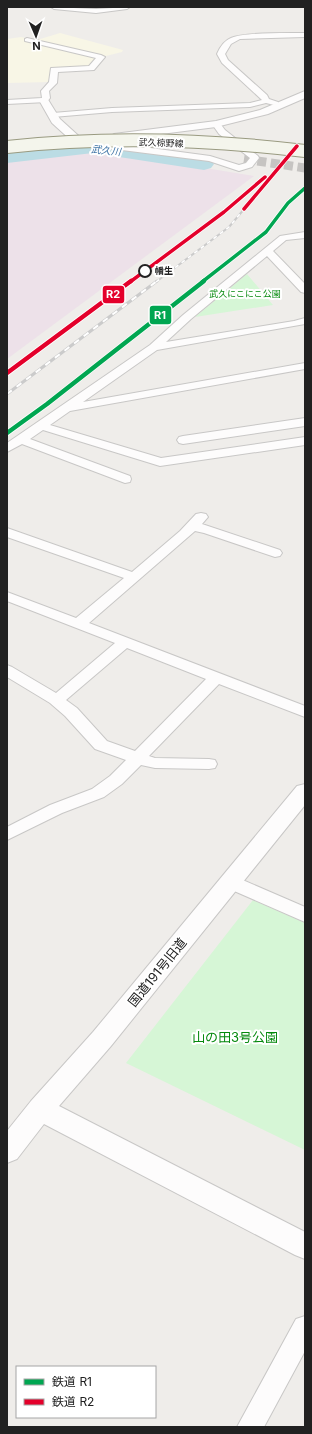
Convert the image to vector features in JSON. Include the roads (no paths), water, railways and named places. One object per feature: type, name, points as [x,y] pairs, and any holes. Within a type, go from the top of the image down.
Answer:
[{"type":"main road","points":[[7,150],[79,140],[139,138],[207,141],[305,151]]},
{"type":"main road","name":"武久椋野線","points":[[7,150],[104,144],[220,147],[305,156]]},
{"type":"main road","points":[[7,150],[152,146],[225,151],[305,161]]},
{"type":"street","points":[[54,7],[96,11],[127,7]]},
{"type":"street","points":[[266,101],[264,97],[225,61],[221,54],[223,49],[232,40],[240,37],[305,35]]},
{"type":"street","points":[[27,40],[101,57],[91,68],[54,70],[53,82],[45,91],[46,98],[44,100],[58,124],[78,141],[203,158],[239,168],[249,164],[255,158],[222,132],[216,124]]},
{"type":"street","points":[[7,150],[216,124],[258,113],[305,94]]},
{"type":"street","points":[[7,102],[44,100]]},
{"type":"street","points":[[53,115],[112,110],[250,105],[266,101],[280,105]]},
{"type":"street","points":[[78,141],[244,159]]},
{"type":"street","points":[[7,448],[154,347],[182,321],[283,238],[305,235]]},
{"type":"street","points":[[268,251],[305,290]]},
{"type":"street","points":[[154,347],[287,326],[305,321]]},
{"type":"street","points":[[65,409],[305,366]]},
{"type":"street","points":[[182,440],[252,431],[305,422]]},
{"type":"street","points":[[41,426],[160,462],[305,441]]},
{"type":"street","points":[[20,439],[125,479]]},
{"type":"street","points":[[78,624],[197,522],[206,529],[275,553]]},
{"type":"street","points":[[7,532],[133,577]]},
{"type":"street","points":[[7,596],[305,712]]},
{"type":"street","points":[[56,700],[68,692],[125,642]]},
{"type":"street","points":[[7,670],[56,700],[71,712],[102,745],[155,763],[209,764]]},
{"type":"street","points":[[7,834],[56,809],[98,793],[116,780],[217,677]]},
{"type":"street","name":"国道191号旧道","points":[[7,1151],[40,1109],[102,1039],[305,791]]},
{"type":"street","points":[[231,882],[305,915]]},
{"type":"street","points":[[40,1109],[305,1246]]},
{"type":"street","points":[[250,1427],[305,1327]]},
{"type":"waterway","name":"武久川","points":[[7,157],[93,147],[204,164]]},
{"type":"tunnel","points":[[244,159],[305,168]]},
{"type":"railway","points":[[156,282],[229,227],[297,146]]},
{"type":"railway","points":[[7,394],[157,281]]},
{"type":"rail line","name":"R2","points":[[244,209],[297,146]]},
{"type":"rail line","name":"R2","points":[[7,373],[224,212],[265,177]]},
{"type":"rail line","name":"R1","points":[[7,433],[47,404],[266,232],[288,203],[305,188]]},
{"type":"place","name":"幡生","points":[[145,271]]},
{"type":"park label","name":"武久にこにこ公園","points":[[245,294]]},
{"type":"park label","name":"山の田3号公園","points":[[235,1037]]}]
